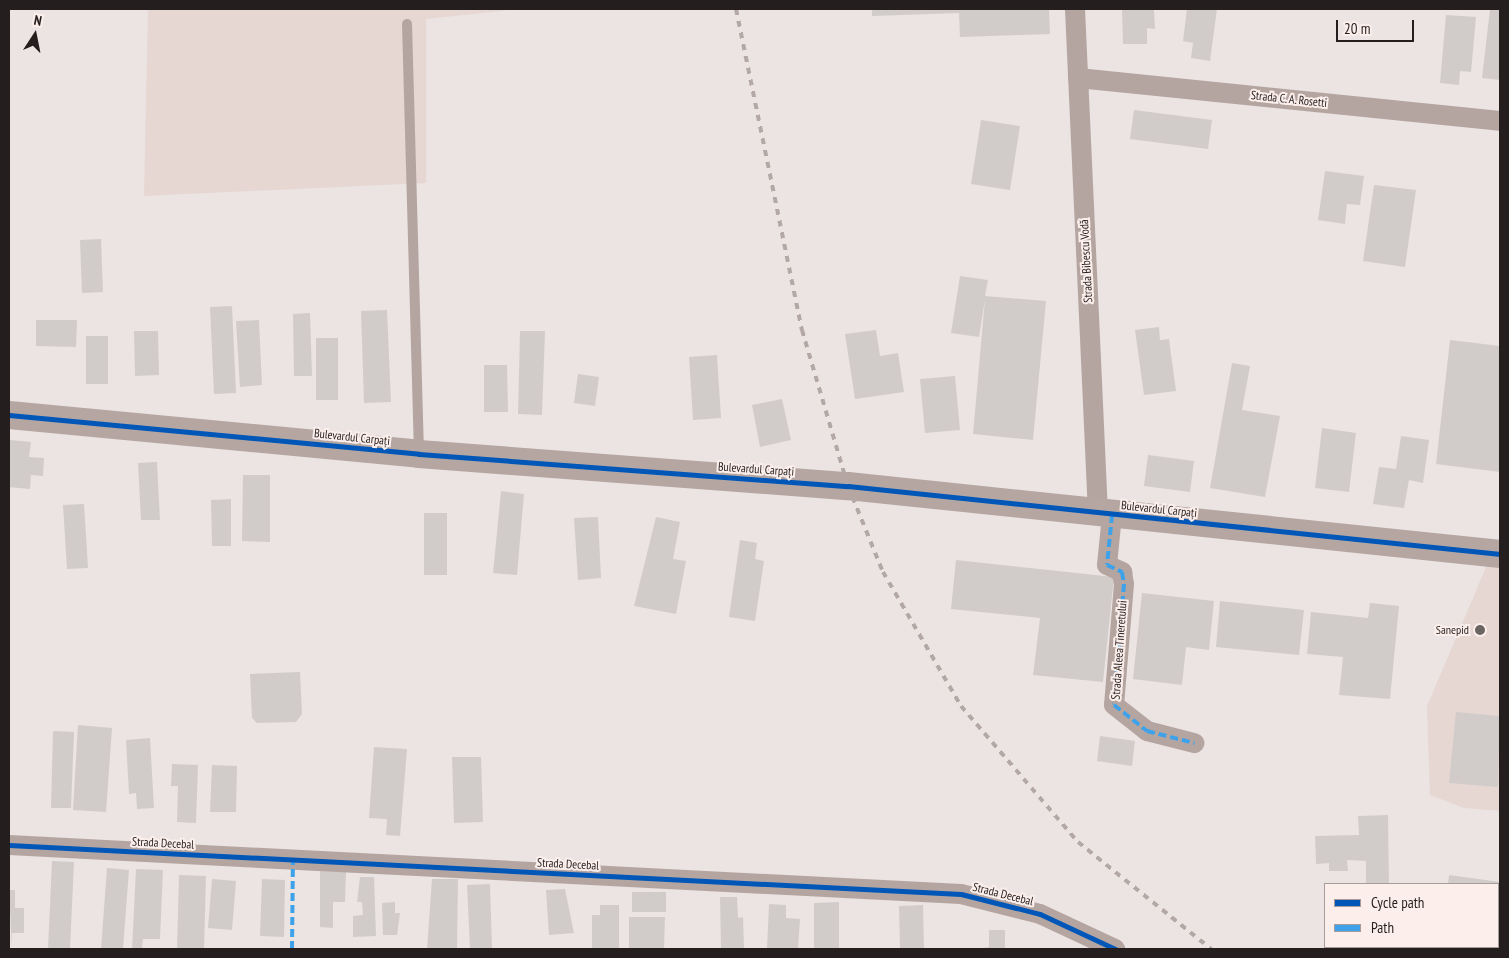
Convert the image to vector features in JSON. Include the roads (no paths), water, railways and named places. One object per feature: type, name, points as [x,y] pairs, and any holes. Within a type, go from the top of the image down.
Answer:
[{"type":"main road","name":"Bulevardul Carpați","points":[[9,415],[419,454],[848,486],[1500,554]]},
{"type":"street","name":"Strada Bibescu Vodă","points":[[1075,9],[1105,514]]},
{"type":"street","name":"Strada C. A. Rosetti","points":[[1078,78],[1500,121]]},
{"type":"street","name":"Strada Aleea Tineretului","points":[[1105,514],[1107,565],[1122,572],[1124,584],[1114,705],[1147,731],[1194,743]]},
{"type":"street","name":"Strada Decebal","points":[[9,845],[961,894],[1040,914],[1115,949]]},
{"type":"lane","points":[[407,24],[419,454]]},
{"type":"railway","points":[[736,9],[802,330],[848,486],[883,572],[961,706],[1078,842],[1211,949]]},
{"type":"place","name":"Sanepid","points":[[1480,630]]}]
